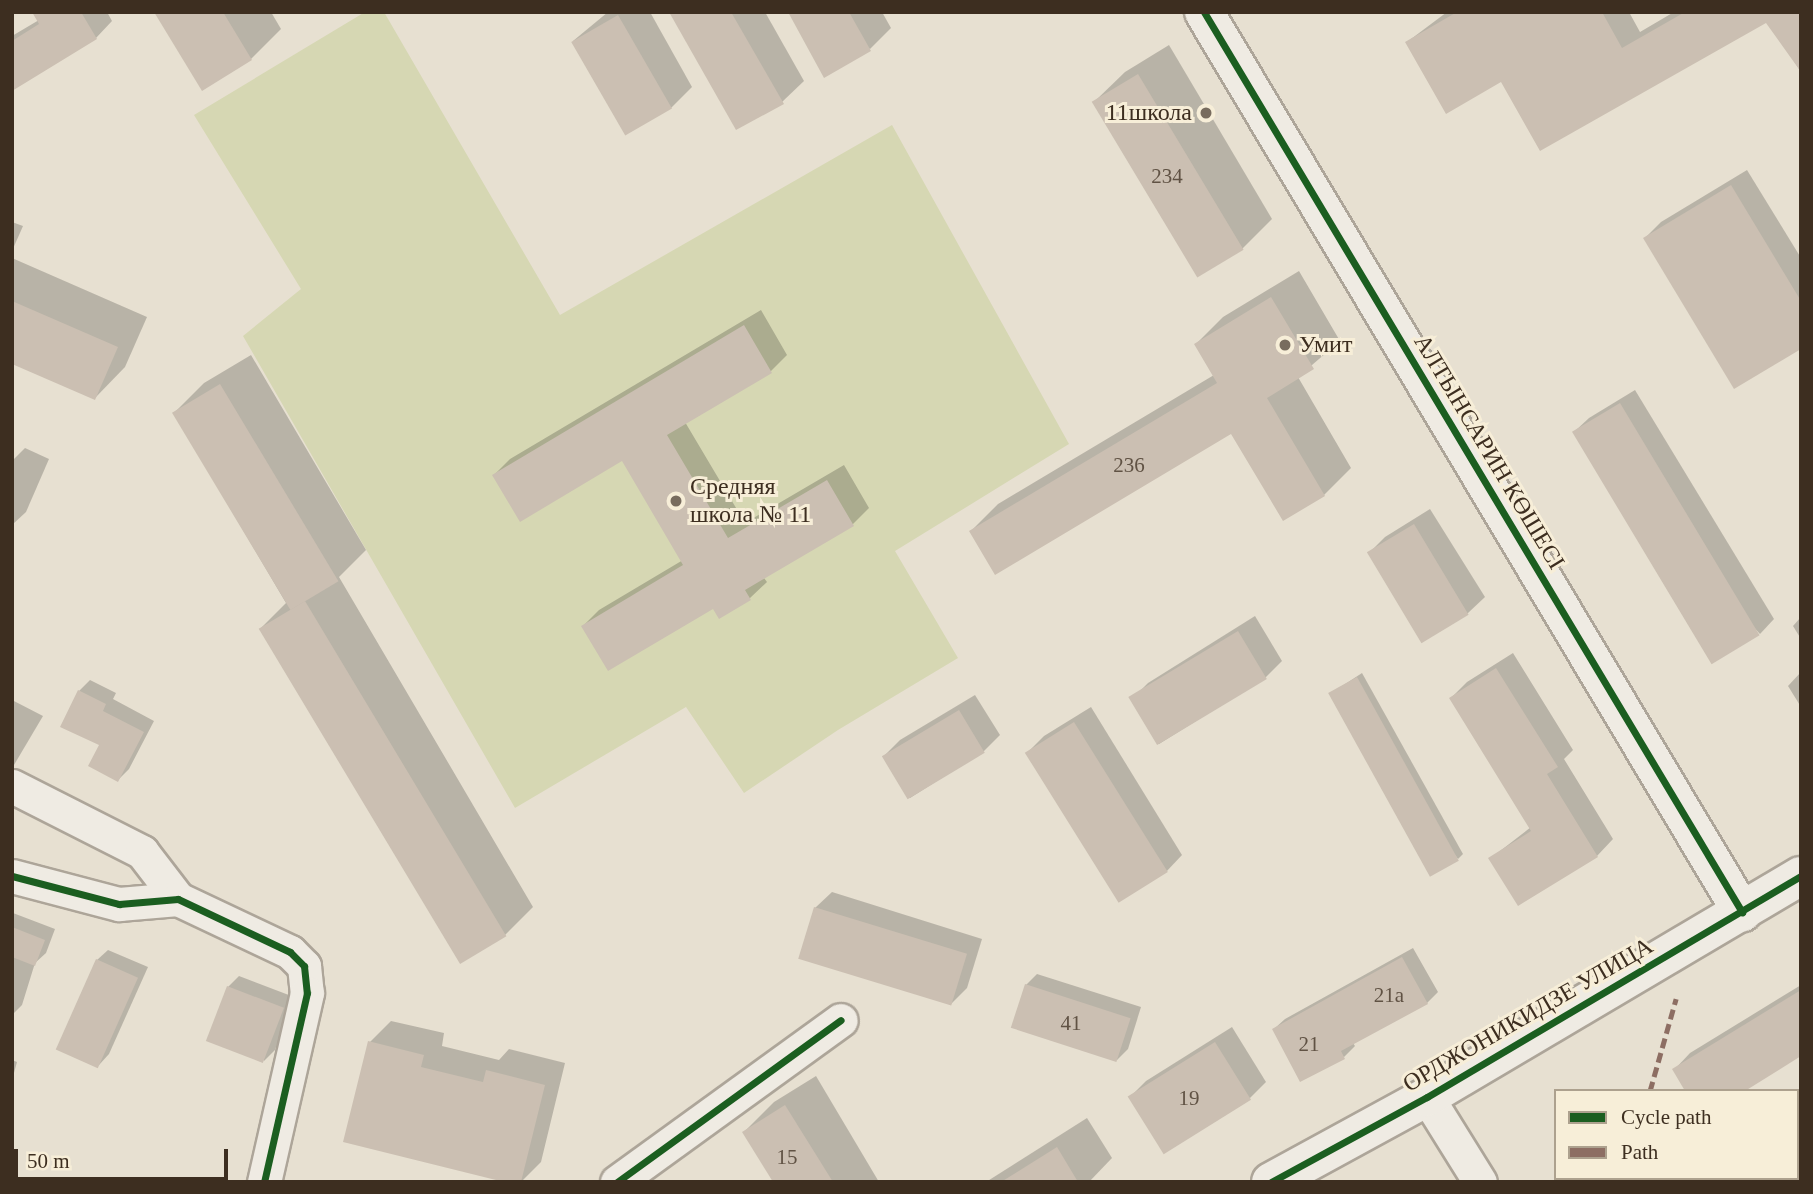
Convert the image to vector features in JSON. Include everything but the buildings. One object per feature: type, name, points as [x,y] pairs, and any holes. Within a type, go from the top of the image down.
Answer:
[{"type":"street","name":"АЛТЫНСАРИН КӨШЕСІ","points":[[1204,12],[1742,912]]},
{"type":"street","points":[[14,792],[142,852],[178,899],[290,952],[304,966],[307,993],[264,1182]]},
{"type":"street","points":[[12,876],[119,904],[178,899]]},
{"type":"street","name":"ОРДЖОНИКИДЗЕ УЛИЦА","points":[[1271,1182],[1427,1097],[1801,876]]},
{"type":"street","points":[[618,1182],[708,1120],[841,1020]]},
{"type":"street","points":[[1427,1097],[1480,1182]]},
{"type":"green space","points":[[365,12],[384,12],[560,315],[892,125],[1069,444],[895,551],[958,658],[838,730],[744,793],[686,707],[515,808],[243,336],[301,289],[194,115]]},
{"type":"marked path","points":[[1651,1089],[1676,999]]},
{"type":"cycle path","points":[[1204,12],[1742,912]]},
{"type":"cycle path","points":[[12,876],[119,904],[178,899],[290,952],[304,966],[307,993],[264,1182]]},
{"type":"cycle path","points":[[1271,1182],[1427,1097],[1801,876]]},
{"type":"cycle path","points":[[617,1182],[841,1020]]},
{"type":"place","name":"11школа","points":[[1206,113]]},
{"type":"place","name":"Умит","points":[[1285,345]]},
{"type":"place","name":"Средняя школа № 11","points":[[676,501]]}]
